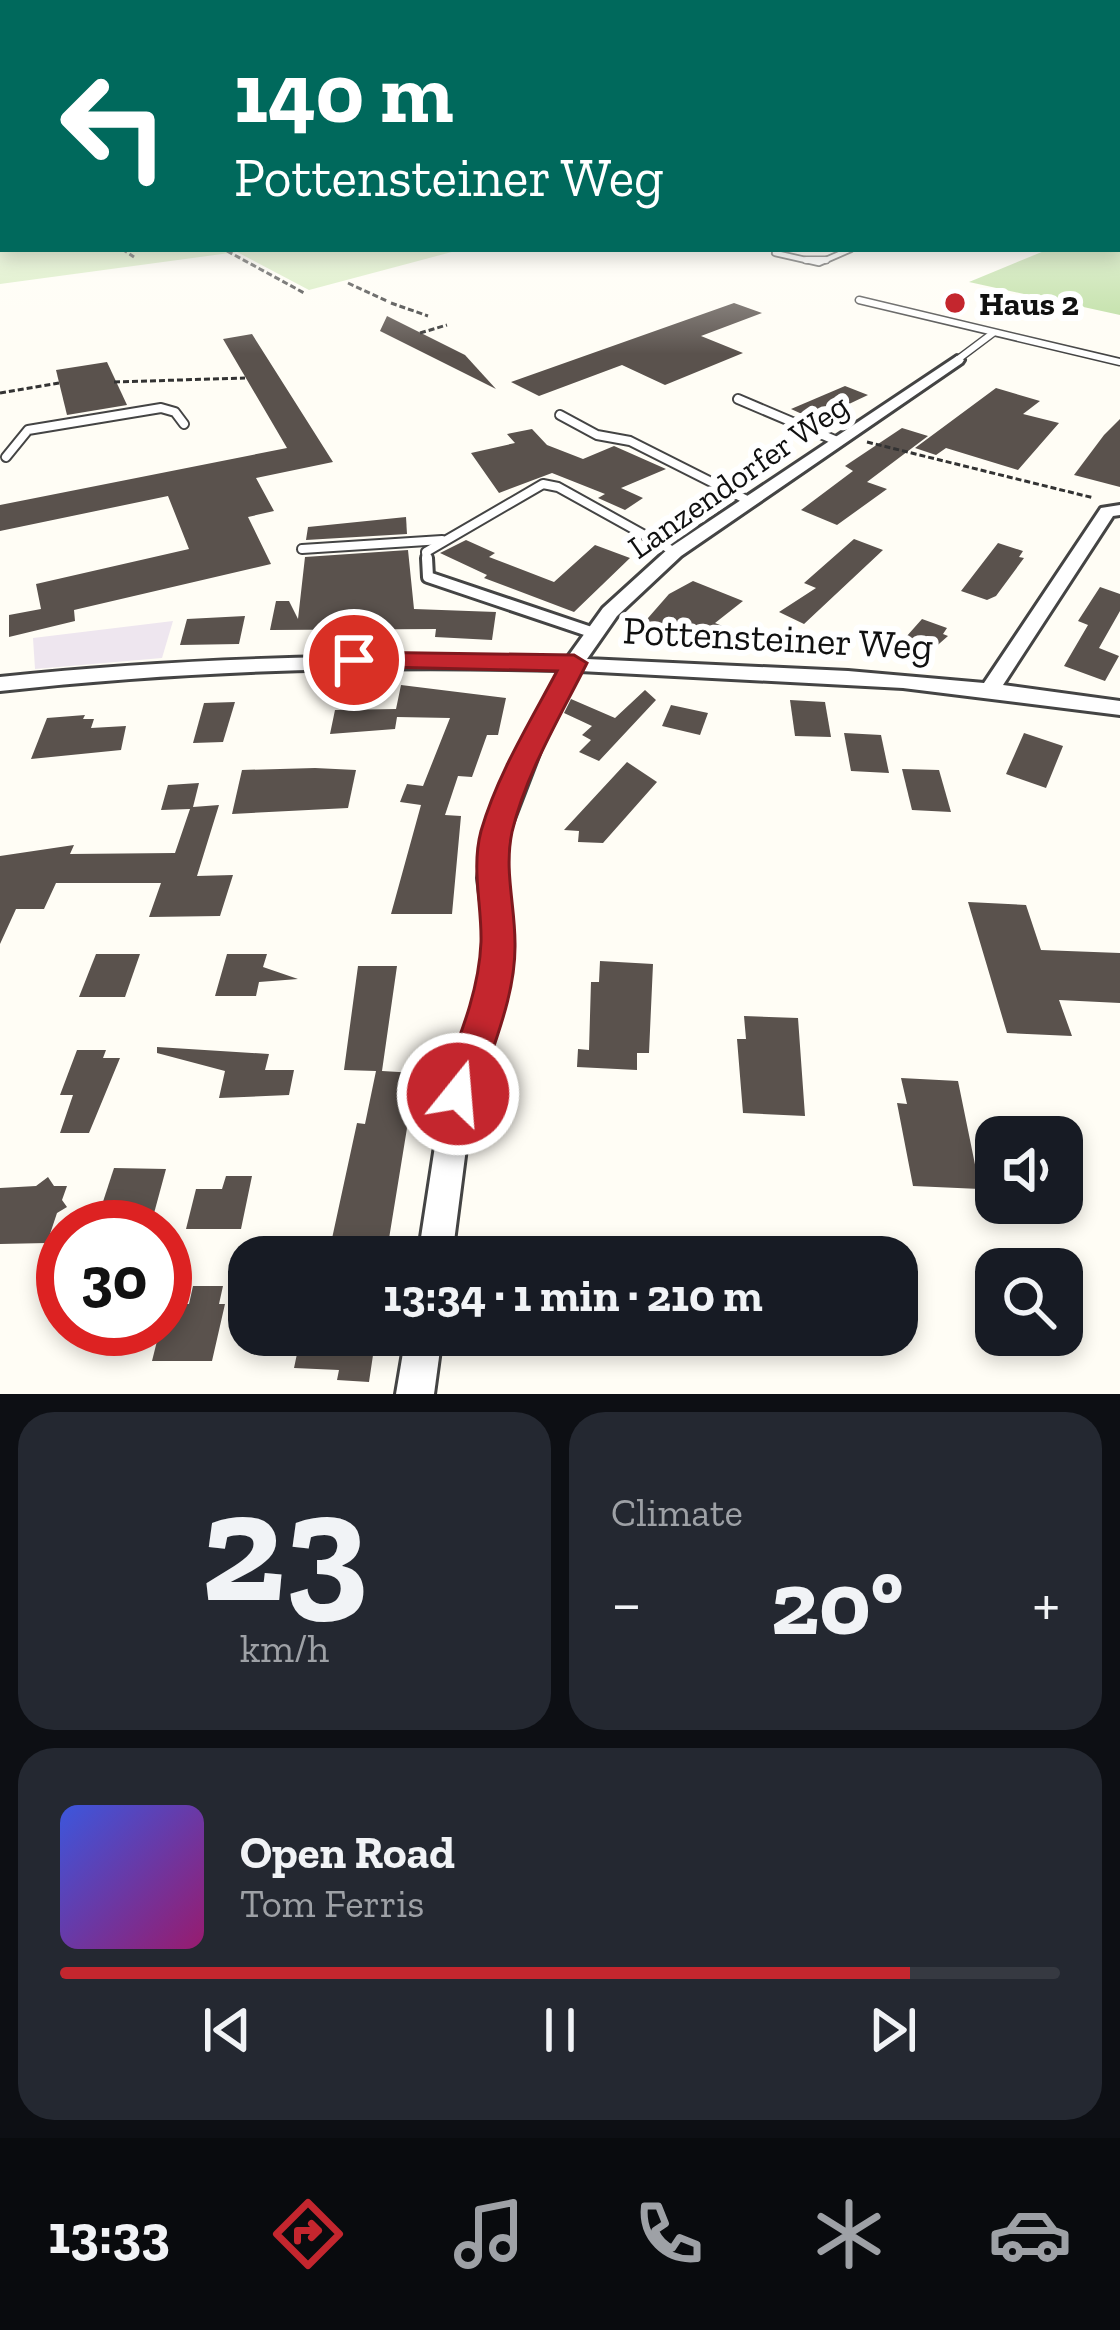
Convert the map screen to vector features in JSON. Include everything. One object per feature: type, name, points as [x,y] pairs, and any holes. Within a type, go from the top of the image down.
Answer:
[{"type":"street","name":"Lanzendorfer Weg","points":[[438,1236],[458,1094],[494,985],[498,940],[491,878],[497,832],[531,746],[574,663],[594,633],[675,552],[957,360]]},
{"type":"street","points":[[992,686],[1107,512],[1118,509]]},
{"type":"street","name":"Pottensteiner Weg","points":[[0,684],[312,661],[574,663],[992,686],[1120,708]]},
{"type":"street","points":[[416,1394],[421,1356]]},
{"type":"lane","points":[[776,253],[818,263],[844,252]]},
{"type":"lane","points":[[859,300],[1120,362]]},
{"type":"lane","points":[[957,360],[993,333]]},
{"type":"lane","points":[[738,399],[842,438]]},
{"type":"lane","points":[[6,457],[28,430],[161,408],[175,412],[184,424]]},
{"type":"lane","points":[[560,415],[597,435],[631,442],[749,500]]},
{"type":"lane","points":[[594,633],[428,577],[427,552],[543,484],[558,487],[675,552]]},
{"type":"lane","points":[[302,549],[446,540]]},
{"type":"path","points":[[126,252],[134,257]]},
{"type":"path","points":[[229,252],[306,294]]},
{"type":"path","points":[[348,283],[428,316]]},
{"type":"path","points":[[420,333],[447,325]]},
{"type":"path","points":[[114,382],[245,378]]},
{"type":"path","points":[[0,393],[59,383]]},
{"type":"path","points":[[842,438],[1102,500],[1118,509]]},
{"type":"shaded area","points":[[173,621],[162,658],[35,669],[33,638]]},
{"type":"green space","points":[[0,252],[237,252],[0,284]]},
{"type":"green space","points":[[237,252],[452,252],[309,290]]},
{"type":"green space","points":[[1042,252],[1120,252],[1120,315],[969,282]]},
{"type":"building","points":[[734,303],[762,313],[701,336],[743,353],[665,385],[622,365],[539,396],[511,382]]},
{"type":"building","points":[[387,316],[465,355],[496,389],[380,331]]},
{"type":"building","points":[[252,334],[333,462],[256,478],[274,511],[248,517],[271,564],[74,610],[75,621],[9,637],[9,615],[41,609],[36,584],[189,549],[168,496],[0,531],[0,505],[287,448],[223,339]]},
{"type":"building","points":[[107,362],[127,405],[67,415],[56,370]]},
{"type":"building","points":[[845,386],[868,395],[815,420],[791,409]]},
{"type":"building","points":[[996,388],[1040,401],[1023,414],[1059,423],[1018,470],[946,448],[936,455],[915,448]]},
{"type":"building","points":[[1120,419],[1120,487],[1074,475],[1104,435]]},
{"type":"building","points":[[902,428],[928,436],[867,482],[887,489],[837,525],[801,510],[853,471],[845,466]]},
{"type":"building","points":[[532,429],[547,445],[583,459],[614,446],[666,469],[621,488],[643,498],[625,510],[598,498],[605,494],[552,473],[499,493],[471,453],[515,443],[507,434]]},
{"type":"building","points":[[406,517],[407,534],[306,540],[308,527]]},
{"type":"building","points":[[854,539],[883,550],[804,624],[779,612],[816,588],[804,583]]},
{"type":"building","points":[[466,540],[495,553],[489,557],[554,582],[595,545],[630,558],[574,612],[484,578],[487,575],[440,553]]},
{"type":"building","points":[[998,543],[1023,551],[1019,557],[1024,558],[996,596],[987,600],[961,591]]},
{"type":"building","points":[[408,550],[414,609],[496,612],[492,640],[435,637],[436,629],[270,630],[276,601],[289,601],[298,619],[305,557]]},
{"type":"building","points":[[693,581],[743,601],[715,623],[742,634],[725,650],[672,627],[660,642],[634,634],[669,594]]},
{"type":"building","points":[[1100,587],[1120,594],[1120,611],[1099,648],[1119,656],[1105,681],[1064,666],[1088,625],[1078,621]]},
{"type":"building","points":[[245,616],[239,644],[180,645],[187,619]]},
{"type":"building","points":[[922,619],[947,628],[943,634],[948,636],[924,657],[898,646]]},
{"type":"building","points":[[401,685],[506,698],[498,735],[487,735],[472,777],[458,776],[445,815],[461,816],[452,914],[391,914],[421,805],[400,802],[407,784],[423,786],[450,718],[397,717],[395,729],[330,734],[335,710],[396,709]]},
{"type":"building","points":[[645,690],[656,700],[599,761],[579,752],[591,740],[582,735],[592,726],[564,713],[571,699],[615,718]]},
{"type":"building","points":[[790,700],[825,702],[831,737],[795,736]]},
{"type":"building","points":[[235,702],[223,742],[193,743],[204,703]]},
{"type":"building","points":[[671,705],[708,713],[700,735],[662,726]]},
{"type":"building","points":[[85,715],[83,719],[94,719],[91,728],[126,726],[121,750],[31,759],[47,718]]},
{"type":"building","points":[[844,733],[881,735],[889,773],[851,771]]},
{"type":"building","points":[[1024,733],[1063,746],[1046,788],[1006,774]]},
{"type":"building","points":[[627,762],[657,782],[603,843],[578,842],[579,831],[564,830]]},
{"type":"building","points":[[902,769],[939,770],[951,812],[912,810]]},
{"type":"building","points":[[242,770],[356,770],[348,808],[232,814]]},
{"type":"building","points":[[199,783],[193,807],[219,805],[197,876],[233,875],[220,916],[149,917],[161,883],[56,883],[44,909],[16,909],[0,944],[0,856],[74,845],[70,854],[175,853],[190,809],[161,810],[168,785]]},
{"type":"building","points":[[968,902],[1026,905],[1041,950],[1120,953],[1120,1003],[1059,1000],[1072,1036],[1007,1033]]},
{"type":"building","points":[[96,954],[140,954],[125,997],[79,997]]},
{"type":"building","points":[[227,954],[267,954],[263,967],[298,979],[259,982],[256,996],[215,996]]},
{"type":"building","points":[[600,961],[653,964],[649,1053],[637,1053],[637,1070],[577,1067],[578,1049],[589,1050],[591,982],[599,982]]},
{"type":"building","points":[[358,966],[397,966],[382,1071],[416,1073],[389,1236],[333,1236],[357,1123],[365,1124],[376,1071],[344,1070]]},
{"type":"building","points":[[744,1016],[798,1018],[805,1116],[743,1113],[737,1039],[746,1039]]},
{"type":"building","points":[[157,1047],[269,1054],[265,1070],[294,1070],[289,1095],[219,1098],[225,1071],[157,1053]]},
{"type":"building","points":[[77,1050],[106,1050],[103,1058],[120,1058],[89,1133],[60,1133],[73,1095],[60,1095]]},
{"type":"building","points":[[901,1078],[958,1081],[975,1164],[975,1189],[913,1186],[897,1103],[907,1104]]},
{"type":"building","points":[[114,1168],[166,1169],[158,1200],[104,1200]]},
{"type":"building","points":[[226,1176],[252,1176],[241,1229],[192,1229],[196,1189],[222,1189]]},
{"type":"building","points":[[48,1177],[54,1186],[67,1186],[62,1200],[36,1200],[36,1243],[0,1244],[0,1188],[36,1186]]},
{"type":"building","points":[[193,1286],[223,1286],[219,1304],[225,1304],[212,1361],[152,1361],[153,1356],[192,1356]]},
{"type":"building","points":[[297,1356],[373,1356],[369,1382],[337,1380],[339,1370],[294,1368]]},
{"type":"place","name":"Haus 2","points":[[955,303]]},
{"type":"route","points":[[354,660],[574,663],[531,746],[497,832],[491,878],[498,940],[494,985],[458,1094]]}]
